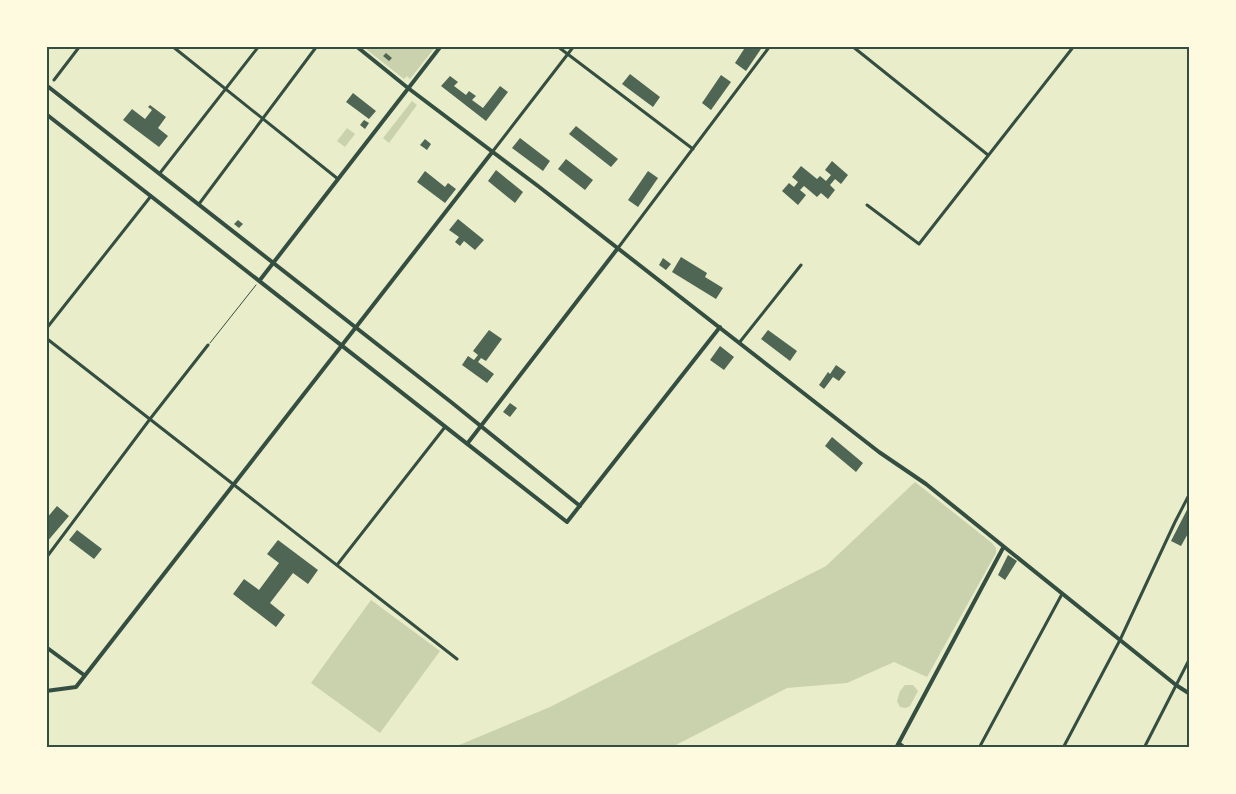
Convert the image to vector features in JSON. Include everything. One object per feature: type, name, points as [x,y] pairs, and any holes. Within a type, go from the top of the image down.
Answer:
[{"type":"street","points":[[54,80],[80,46]]},
{"type":"street","points":[[172,46],[338,179]]},
{"type":"street","points":[[160,174],[259,46]]},
{"type":"street","points":[[199,204],[317,46]]},
{"type":"street","points":[[356,46],[408,88],[493,150],[879,452],[908,471],[1176,685],[1190,694]]},
{"type":"street","points":[[260,280],[441,46]]},
{"type":"street","points":[[557,46],[693,149]]},
{"type":"street","points":[[46,691],[76,687],[574,46]]},
{"type":"street","points":[[467,444],[770,46]]},
{"type":"street","points":[[852,46],[988,155]]},
{"type":"street","points":[[867,205],[919,244],[1074,46]]},
{"type":"street","points":[[46,85],[273,262],[580,506]]},
{"type":"street","points":[[46,114],[567,522],[720,328]]},
{"type":"street","points":[[46,329],[151,196]]},
{"type":"street","points":[[739,342],[802,265]]},
{"type":"street","points":[[46,338],[458,659]]},
{"type":"street","points":[[46,558],[208,345]]},
{"type":"street","points":[[337,565],[445,427]]},
{"type":"street","points":[[1063,748],[1120,640],[1190,494]]},
{"type":"street","points":[[906,748],[897,746],[1003,548]]},
{"type":"street","points":[[979,748],[1062,594]]},
{"type":"street","points":[[46,647],[84,676]]},
{"type":"street","points":[[1144,748],[1190,658]]},
{"type":"path","points":[[208,345],[260,280]]},
{"type":"green space","points":[[362,46],[436,46],[410,79],[407,76],[404,79]]},
{"type":"green space","points":[[412,101],[417,105],[389,143],[383,138]]},
{"type":"green space","points":[[347,128],[355,134],[345,147],[337,141]]},
{"type":"green space","points":[[915,482],[996,548],[996,553],[927,677],[894,662],[847,683],[787,688],[670,748],[452,748],[550,707],[826,566]]},
{"type":"green space","points":[[371,600],[440,651],[380,733],[311,683]]},
{"type":"green space","points":[[905,685],[913,685],[918,691],[910,706],[906,708],[900,707],[897,701],[900,691]]},
{"type":"building","points":[[746,46],[763,46],[746,71],[735,63]]},
{"type":"building","points":[[386,53],[392,58],[389,61],[383,56]]},
{"type":"building","points":[[630,74],[660,97],[653,107],[622,84]]},
{"type":"building","points":[[721,75],[731,82],[711,110],[702,103]]},
{"type":"building","points":[[450,76],[458,82],[454,86],[466,95],[469,91],[476,96],[472,100],[483,108],[500,86],[508,92],[486,121],[441,86]]},
{"type":"building","points":[[353,93],[376,111],[369,119],[346,102]]},
{"type":"building","points":[[150,105],[166,117],[158,128],[168,136],[159,147],[123,120],[132,109],[145,119],[152,110],[148,107]]},
{"type":"building","points":[[364,120],[369,123],[365,129],[360,125]]},
{"type":"building","points":[[576,126],[618,159],[611,167],[569,134]]},
{"type":"building","points":[[520,138],[550,161],[543,171],[512,148]]},
{"type":"building","points":[[425,139],[431,144],[427,150],[420,145]]},
{"type":"building","points":[[566,159],[593,180],[585,190],[558,169]]},
{"type":"building","points":[[832,161],[848,175],[841,184],[835,179],[830,185],[835,190],[828,199],[821,193],[817,197],[804,186],[800,190],[806,195],[798,205],[782,191],[789,183],[794,187],[798,182],[792,177],[801,166],[817,179],[820,176],[826,181],[831,175],[825,170]]},
{"type":"building","points":[[496,170],[523,192],[515,203],[488,181]]},
{"type":"building","points":[[425,171],[445,187],[448,183],[456,189],[445,203],[417,182]]},
{"type":"building","points":[[648,171],[658,178],[638,207],[628,200]]},
{"type":"building","points":[[458,219],[484,240],[475,250],[464,241],[460,246],[455,242],[459,237],[449,230]]},
{"type":"building","points":[[238,220],[243,224],[239,228],[234,224]]},
{"type":"building","points":[[681,257],[707,273],[705,277],[723,288],[716,299],[672,272]]},
{"type":"building","points":[[663,258],[671,264],[666,270],[659,265]]},
{"type":"building","points":[[489,330],[502,339],[486,361],[481,358],[478,362],[494,374],[487,383],[462,365],[468,356],[474,360],[478,355],[473,351]]},
{"type":"building","points":[[768,330],[797,351],[790,361],[761,339]]},
{"type":"building","points":[[720,346],[734,357],[724,370],[710,360]]},
{"type":"building","points":[[836,365],[846,372],[839,381],[833,377],[824,389],[819,385],[828,372],[830,374]]},
{"type":"building","points":[[510,403],[517,408],[510,417],[503,412]]},
{"type":"building","points":[[832,437],[863,463],[856,472],[825,446]]},
{"type":"building","points":[[1190,504],[1190,530],[1181,546],[1171,541]]},
{"type":"building","points":[[57,506],[69,516],[46,543],[46,519]]},
{"type":"building","points":[[77,530],[102,549],[94,559],[69,540]]},
{"type":"building","points":[[278,540],[318,570],[308,584],[293,573],[270,603],[285,615],[276,627],[233,594],[244,579],[259,590],[279,563],[267,554]]},
{"type":"building","points":[[1008,555],[1017,561],[1005,580],[998,575]]}]
